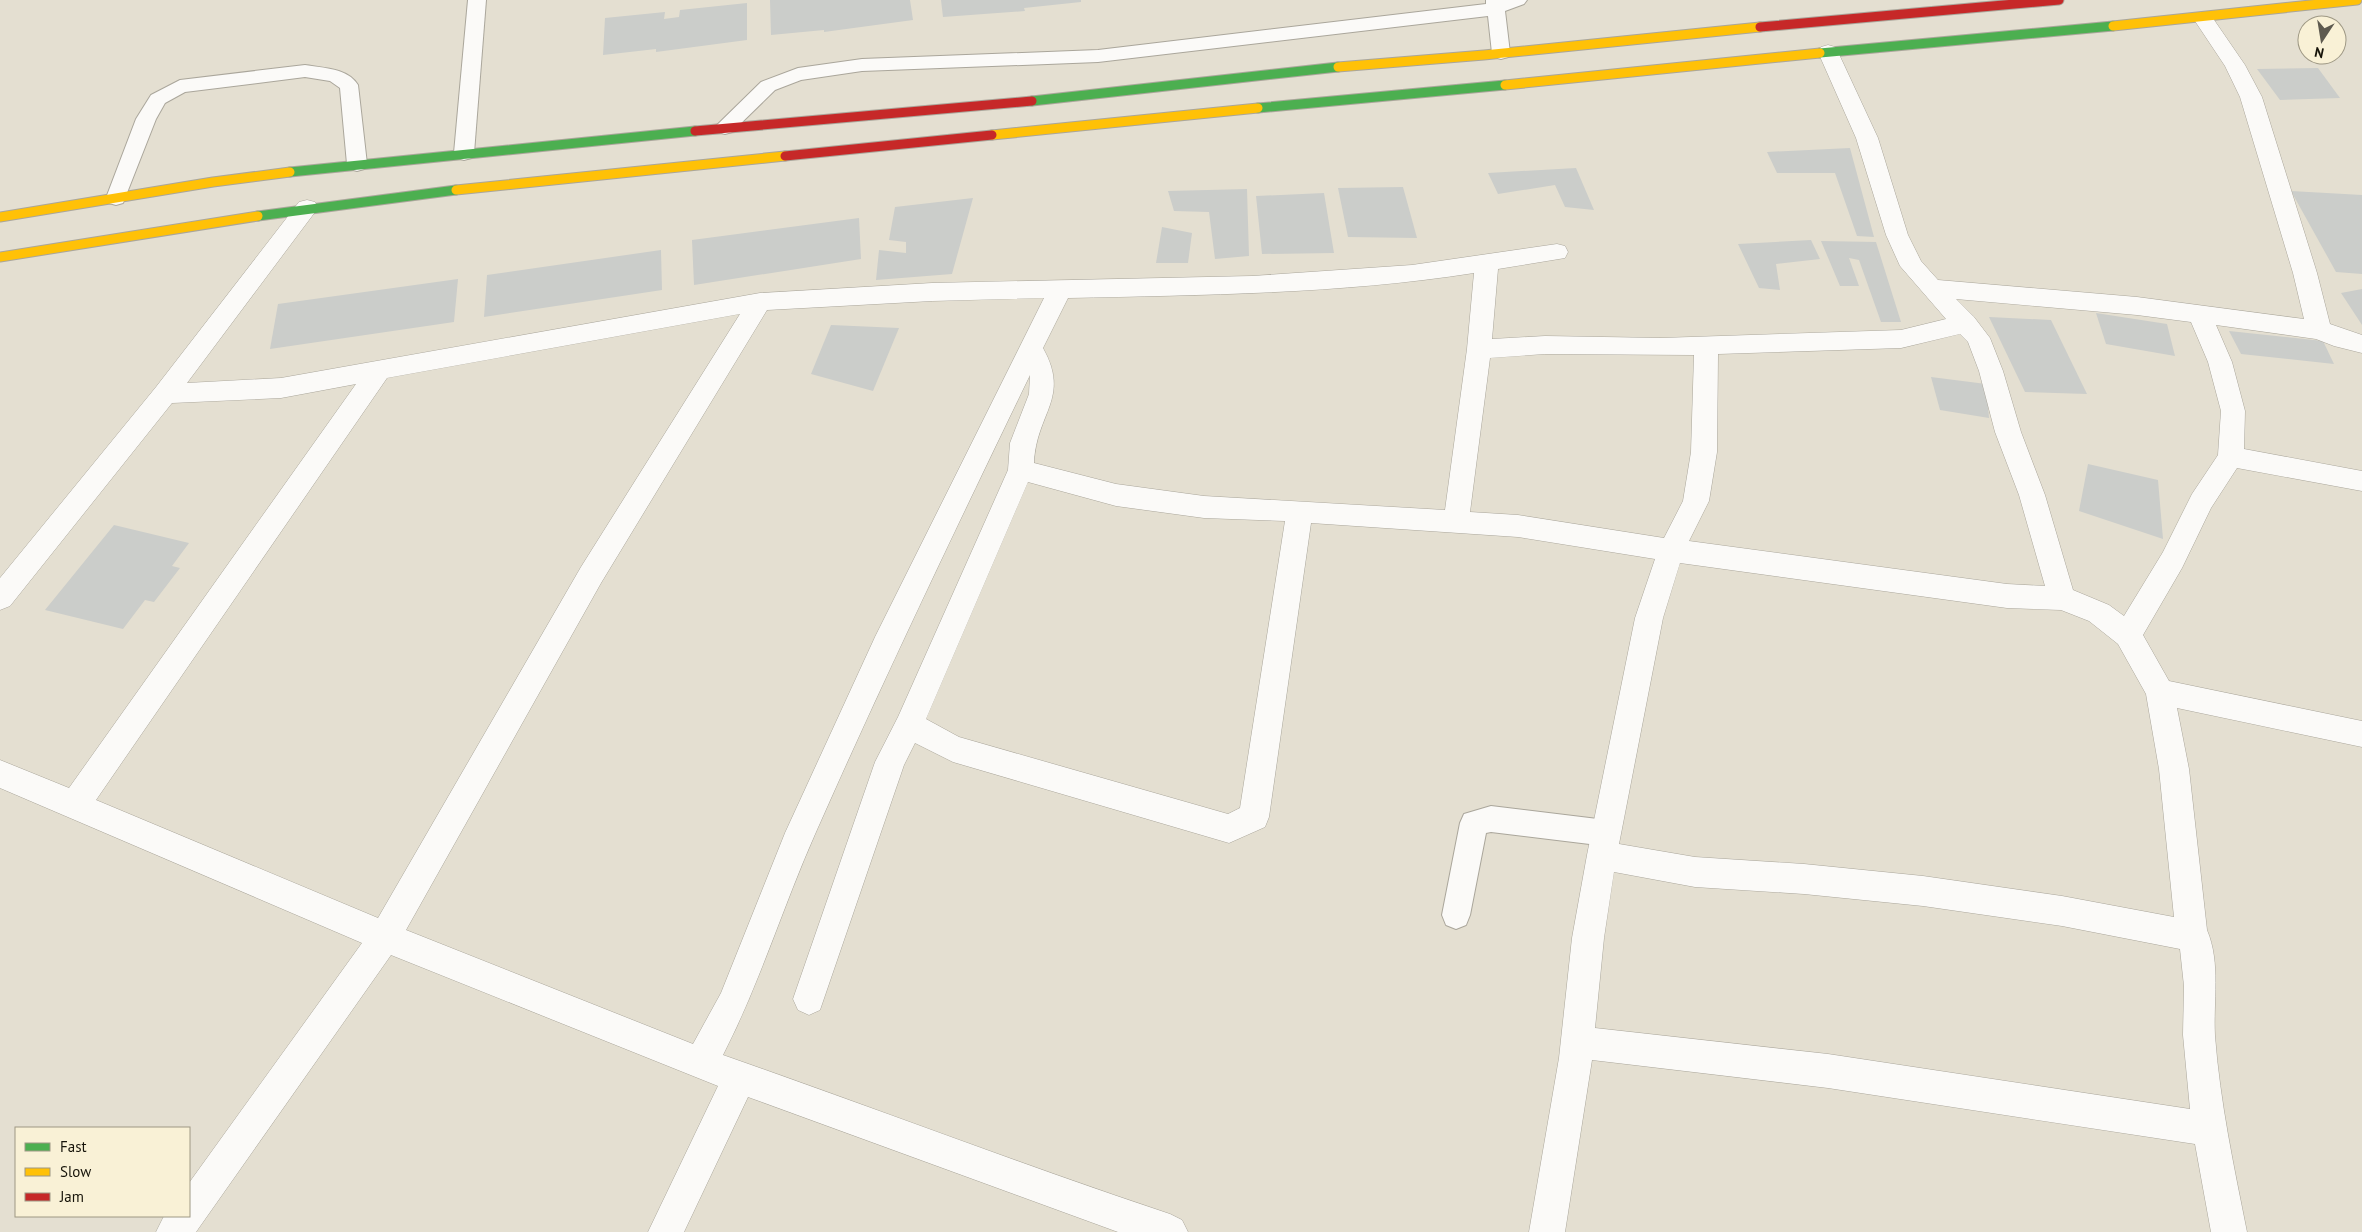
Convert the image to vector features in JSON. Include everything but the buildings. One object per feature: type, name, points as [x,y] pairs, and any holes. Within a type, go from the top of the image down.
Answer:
[{"type":"main road","points":[[0,217],[213,182],[357,164],[725,128],[1016,103],[1352,65],[1501,53],[1657,36],[2059,0]]},
{"type":"main road","points":[[0,257],[307,208],[552,179],[1279,106],[1552,82],[1828,52],[2203,18],[2357,0]]},
{"type":"street","points":[[2203,18],[2235,64],[2250,97],[2305,274],[2319,330]]},
{"type":"street","points":[[1828,52],[1867,138],[1897,235],[1912,266],[1978,338],[1991,371],[2008,432],[2032,495],[2062,598]]},
{"type":"street","points":[[0,598],[165,394],[307,208]]},
{"type":"street","points":[[165,394],[281,388],[760,302],[932,292],[1252,285],[1412,274],[1557,252]]},
{"type":"street","points":[[1456,522],[1479,350],[1487,263]]},
{"type":"street","points":[[1934,288],[2137,306],[2319,330],[2343,340],[2362,344]]},
{"type":"street","points":[[701,1064],[733,1003],[800,834],[885,646],[1060,289]]},
{"type":"street","points":[[190,1211],[385,937],[591,575],[760,302]]},
{"type":"street","points":[[2128,635],[2173,560],[2201,502],[2231,457],[2233,411],[2220,362],[2200,315]]},
{"type":"street","points":[[1479,350],[1545,345],[1706,345],[1901,339],[1966,323]]},
{"type":"street","points":[[1548,1232],[1577,1042],[1588,938],[1604,844],[1649,618],[1670,550],[1696,501],[1704,452],[1706,345]]},
{"type":"street","points":[[808,999],[890,762],[909,726],[1021,470],[1023,440],[1045,385],[1040,362],[1030,347]]},
{"type":"street","points":[[74,806],[380,369]]},
{"type":"street","points":[[2231,457],[2362,481]]},
{"type":"street","points":[[1021,470],[1116,495],[1204,507],[1300,511],[1518,526],[1670,550],[1988,593],[2062,598],[2099,613],[2128,635],[2160,692],[2174,769],[2192,936],[2195,939],[2200,986],[2199,1035],[2209,1129],[2229,1232]]},
{"type":"street","points":[[909,726],[953,749],[1229,829],[1254,817],[1300,511]]},
{"type":"street","points":[[2160,692],[2362,734]]},
{"type":"street","points":[[0,774],[385,937],[701,1064],[1046,1190],[1170,1232]]},
{"type":"street","points":[[1604,844],[1695,872],[1804,879],[1922,891],[2062,911],[2192,936]]},
{"type":"street","points":[[1577,1042],[1828,1071],[2209,1129]]},
{"type":"street","points":[[666,1232],[740,1077]]},
{"type":"street","points":[[174,1232],[185,1217]]},
{"type":"lane","points":[[464,153],[477,0]]},
{"type":"lane","points":[[725,128],[768,86],[798,74],[862,65],[1098,56],[1518,0]]},
{"type":"lane","points":[[1495,4],[1501,53]]},
{"type":"lane","points":[[116,198],[146,119],[158,99],[180,86],[305,71],[335,76],[349,85],[357,164]]},
{"type":"lane","points":[[1456,915],[1474,823],[1492,819],[1604,844]]},
{"type":"traffic: fast","points":[[1820,53],[2113,26]]},
{"type":"traffic: fast","points":[[1032,101],[1338,67]]},
{"type":"traffic: fast","points":[[1258,108],[1505,85]]},
{"type":"traffic: fast","points":[[290,172],[695,131]]},
{"type":"traffic: fast","points":[[258,216],[456,190]]},
{"type":"traffic: slow","points":[[2113,26],[2357,0]]},
{"type":"traffic: slow","points":[[1338,67],[1484,55],[1760,27]]},
{"type":"traffic: slow","points":[[1505,85],[1820,53]]},
{"type":"traffic: slow","points":[[992,135],[1258,108]]},
{"type":"traffic: slow","points":[[456,190],[785,156]]},
{"type":"traffic: slow","points":[[0,217],[213,182],[290,172]]},
{"type":"traffic: slow","points":[[0,257],[258,216]]},
{"type":"traffic: jam","points":[[1760,27],[2059,0]]},
{"type":"traffic: jam","points":[[695,131],[1032,101]]},
{"type":"traffic: jam","points":[[785,156],[992,135]]}]
